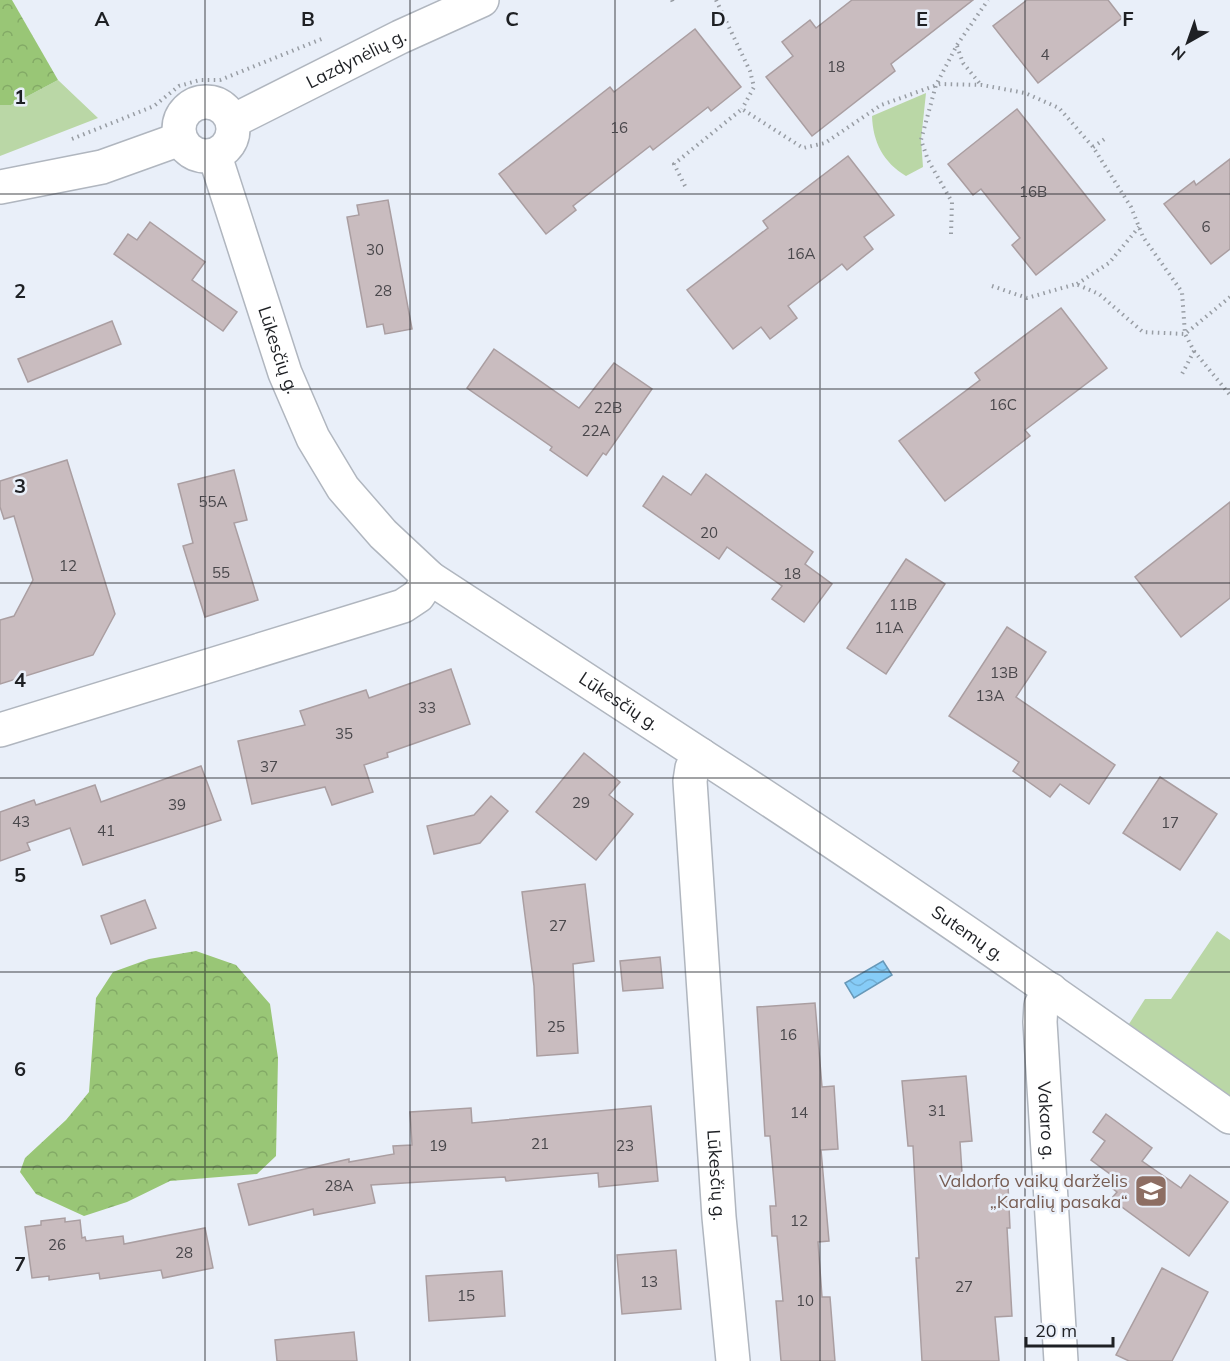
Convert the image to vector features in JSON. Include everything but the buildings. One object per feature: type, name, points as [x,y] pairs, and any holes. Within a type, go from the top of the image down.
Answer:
[{"type":"street","name":"Lazdynėlių g.","points":[[233,121],[400,37],[482,0]]},
{"type":"street","points":[[204,101],[216,103],[227,110],[233,121],[234,135],[227,148],[215,156],[201,156],[189,151],[180,140],[178,126],[182,114],[192,105],[204,101]]},
{"type":"street","points":[[0,187],[102,167],[180,140]]},
{"type":"street","name":"Lūkesčių g.","points":[[215,156],[285,373],[313,438],[343,488],[383,534],[430,578],[701,755],[692,768],[690,781],[719,1216],[733,1361]]},
{"type":"street","points":[[0,730],[404,606],[418,597],[430,578]]},
{"type":"street","name":"Sutemų g.","points":[[701,755],[817,830],[1051,990],[1230,1117]]},
{"type":"street","name":"Vakaro g.","points":[[1051,990],[1041,1005],[1040,1022],[1061,1361]]},
{"type":"path","points":[[685,186],[674,164],[742,109],[754,87],[750,70],[716,0]]},
{"type":"path","points":[[951,234],[952,202],[928,160],[921,140],[936,85],[957,45],[988,0]]},
{"type":"path","points":[[64,142],[154,106],[179,86],[200,80],[220,80],[329,36]]},
{"type":"path","points":[[957,45],[963,63],[982,85]]},
{"type":"path","points":[[742,109],[803,148],[825,143],[881,105],[936,85],[982,85],[1025,93],[1059,108],[1094,147],[1131,207],[1143,237],[1182,292],[1185,334],[1194,351],[1230,395]]},
{"type":"path","points":[[1094,147],[1106,138]]},
{"type":"path","points":[[992,286],[1027,298],[1076,284],[1109,263],[1139,226]]},
{"type":"path","points":[[1076,284],[1099,294],[1143,332],[1185,334],[1230,297]]},
{"type":"path","points":[[1182,374],[1194,351]]},
{"type":"green space","points":[[0,0],[12,0],[58,80],[11,105],[0,105]]},
{"type":"green space","points":[[58,80],[98,118],[0,156],[0,105],[11,105]]},
{"type":"green space","points":[[926,93],[921,140],[923,167],[906,176],[885,158],[874,134],[872,116]]},
{"type":"green space","points":[[1217,931],[1230,940],[1230,1096],[1129,1024],[1145,999],[1171,999]]},
{"type":"green space","points":[[196,951],[236,965],[270,1004],[278,1058],[276,1156],[257,1174],[170,1181],[127,1202],[84,1216],[36,1194],[20,1172],[25,1158],[66,1120],[89,1092],[96,998],[113,972],[149,959]]},
{"type":"water","points":[[883,961],[892,975],[854,998],[845,983]]},
{"type":"place","name":"Valdorfo vaikų darželis „Karalių pasaka“","points":[[1151,1191]]}]
